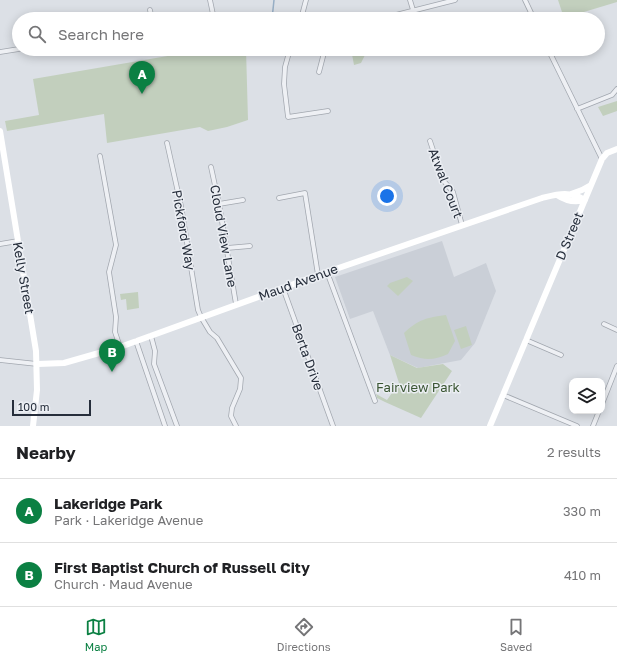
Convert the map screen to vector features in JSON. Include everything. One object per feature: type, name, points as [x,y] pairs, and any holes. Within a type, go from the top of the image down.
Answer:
[{"type":"street","points":[[210,0],[213,12]]},
{"type":"street","points":[[303,12],[306,0]]},
{"type":"street","points":[[410,0],[413,10]]},
{"type":"street","points":[[406,12],[455,0]]},
{"type":"street","points":[[525,0],[531,12]]},
{"type":"street","points":[[0,52],[12,50]]},
{"type":"street","points":[[288,56],[285,67],[284,84],[288,116],[328,111]]},
{"type":"street","points":[[319,72],[323,56]]},
{"type":"street","points":[[551,56],[602,159],[607,153],[617,150]]},
{"type":"street","points":[[577,109],[612,95],[617,89]]},
{"type":"street","name":"Kelly Street","points":[[0,131],[38,364],[33,426]]},
{"type":"street","name":"Atwal Court","points":[[430,141],[443,180],[453,192],[462,225]]},
{"type":"street","name":"Pickford Way","points":[[166,143],[181,206],[198,309],[210,332],[217,338],[241,378],[240,389],[232,408],[232,416],[236,426]]},
{"type":"street","points":[[100,156],[116,245],[109,272],[116,317],[115,332],[120,347]]},
{"type":"street","name":"D Street","points":[[490,426],[602,159]]},
{"type":"street","name":"Cloud View Lane","points":[[211,167],[219,204],[236,304]]},
{"type":"street","points":[[571,194],[579,192],[591,185]]},
{"type":"street","points":[[279,198],[305,193],[318,275]]},
{"type":"street","name":"Maud Avenue","points":[[38,364],[64,363],[120,347],[318,275],[542,198],[563,193],[571,194],[584,200]]},
{"type":"street","points":[[557,195],[562,199],[577,203],[584,200]]},
{"type":"street","points":[[219,204],[244,200]]},
{"type":"street","points":[[0,244],[18,241]]},
{"type":"street","points":[[227,248],[250,246]]},
{"type":"street","points":[[327,272],[375,401]]},
{"type":"street","name":"Berta Drive","points":[[283,288],[333,426]]},
{"type":"street","points":[[604,324],[617,330]]},
{"type":"street","points":[[151,336],[155,352],[154,364],[177,426]]},
{"type":"street","points":[[526,340],[561,355]]},
{"type":"street","points":[[136,341],[165,426]]},
{"type":"street","points":[[0,360],[38,364]]},
{"type":"street","points":[[605,396],[617,366]]},
{"type":"street","points":[[503,395],[576,426]]},
{"type":"street","points":[[593,426],[598,414]]},
{"type":"shaded area","points":[[442,241],[454,277],[486,263],[496,291],[475,343],[461,360],[418,368],[390,355],[373,311],[350,319],[335,277]]},
{"type":"green space","points":[[558,0],[617,0],[617,2],[584,12],[562,12]]},
{"type":"green space","points":[[168,56],[246,56],[248,120],[208,131],[200,127],[107,143],[104,114],[7,131],[5,121],[39,115],[33,79]]},
{"type":"green space","points":[[352,56],[364,56],[361,63],[354,65]]},
{"type":"green space","points":[[617,101],[617,111],[603,116],[598,107]]},
{"type":"green space","points":[[407,277],[413,281],[398,296],[387,286],[390,283]]},
{"type":"green space","points":[[138,292],[139,308],[127,310],[126,299],[121,300],[120,294]]},
{"type":"green space","points":[[446,315],[455,341],[448,354],[430,359],[411,355],[404,333],[423,320]]},
{"type":"green space","points":[[466,326],[472,345],[461,349],[454,330]]},
{"type":"green space","name":"Fairview Park","points":[[390,355],[417,368],[443,364],[452,371],[421,418],[377,398],[376,394],[387,400],[399,383]]},
{"type":"waterway","points":[[273,12],[274,0]]},
{"type":"place","name":"Lakeridge Park","points":[[142,94]]},
{"type":"place","name":"First Baptist Church of Russell City","points":[[112,372]]}]
